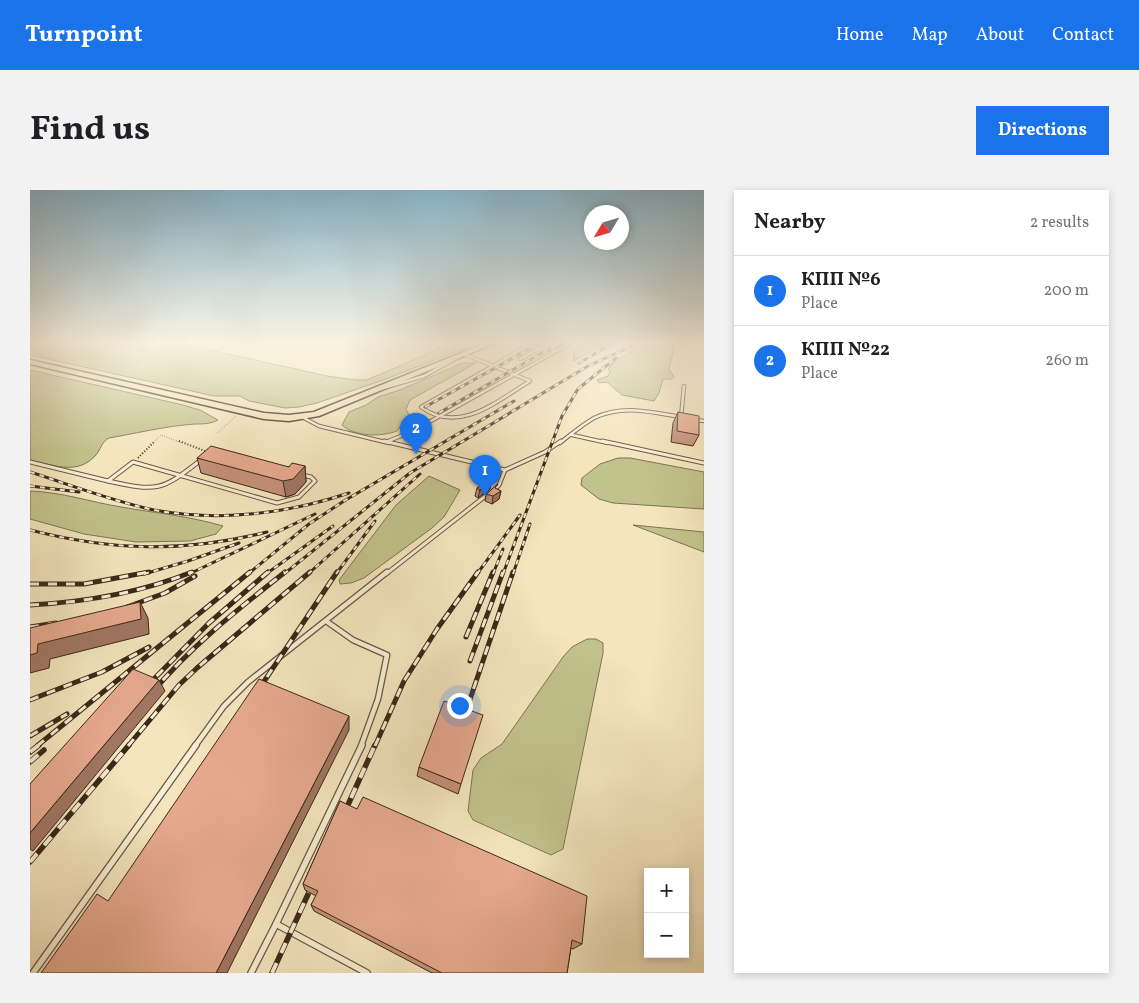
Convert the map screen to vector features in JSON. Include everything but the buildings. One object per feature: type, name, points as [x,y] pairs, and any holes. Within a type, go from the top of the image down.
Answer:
[{"type":"main road","points":[[106,380],[277,418],[302,417],[316,414],[402,380]]},
{"type":"lane","points":[[467,380],[421,407],[440,416],[461,418],[530,381],[527,380]]},
{"type":"lane","points":[[384,442],[413,431],[508,380]]},
{"type":"lane","points":[[681,417],[684,386]]},
{"type":"lane","points":[[33,973],[224,706],[264,667],[496,488],[505,470],[514,464],[548,450],[594,418],[612,411],[646,412],[704,421]]},
{"type":"lane","points":[[302,417],[319,426],[505,470]]},
{"type":"lane","points":[[572,435],[704,463]]},
{"type":"lane","points":[[30,462],[154,490],[164,487],[210,453]]},
{"type":"lane","points":[[108,481],[134,462],[277,503],[291,502],[302,497],[316,481],[307,475],[299,475]]},
{"type":"lane","points":[[251,973],[364,742],[385,672],[387,655],[353,640],[326,621]]},
{"type":"lane","points":[[276,924],[367,973]]},
{"type":"path","points":[[217,433],[242,411]]},
{"type":"path","points":[[134,462],[160,434],[210,453]]},
{"type":"green space","points":[[30,380],[72,380],[183,405],[200,410],[218,420],[109,438],[88,462],[74,467],[58,466],[30,460]]},
{"type":"green space","points":[[140,380],[384,380],[317,403],[299,407],[285,408],[249,401],[240,396],[214,396]]},
{"type":"green space","points":[[424,380],[446,380],[410,400],[406,409],[409,415],[397,431],[368,435],[354,432],[342,425],[349,412],[366,405],[378,397]]},
{"type":"green space","points":[[597,380],[663,380],[659,393],[654,401],[622,395],[607,382],[599,383]]},
{"type":"green space","points":[[618,458],[630,458],[704,472],[704,509],[613,503],[599,499],[581,485],[582,478],[600,464]]},
{"type":"green space","points":[[429,476],[460,490],[444,517],[364,578],[351,583],[340,584],[339,580],[396,505]]},
{"type":"green space","points":[[30,491],[65,495],[121,507],[185,517],[223,526],[216,534],[190,541],[136,542],[84,534],[30,519]]},
{"type":"green space","points":[[633,525],[704,532],[704,552]]},
{"type":"green space","points":[[587,639],[596,639],[603,643],[603,653],[563,849],[551,855],[473,820],[468,811],[473,770],[481,758],[502,744],[563,657],[572,647]]},
{"type":"railway","points":[[425,407],[474,380]]},
{"type":"railway","points":[[439,413],[496,380]]},
{"type":"railway","points":[[284,574],[410,473],[565,380]]},
{"type":"railway","points":[[503,574],[562,416],[578,389],[590,380]]},
{"type":"railway","points":[[248,574],[309,524],[344,501],[514,401]]},
{"type":"railway","points":[[30,472],[138,506],[179,514],[253,514],[301,506],[349,493]]},
{"type":"railway","points":[[308,574],[420,474]]},
{"type":"railway","points":[[30,486],[79,492]]},
{"type":"railway","points":[[189,574],[315,514]]},
{"type":"railway","points":[[477,574],[520,515]]},
{"type":"railway","points":[[336,574],[375,521]]},
{"type":"railway","points":[[513,574],[530,524]]},
{"type":"railway","points":[[266,574],[333,526]]},
{"type":"railway","points":[[30,530],[90,542],[148,547],[206,544],[267,532]]},
{"type":"railway","points":[[144,574],[239,543]]},
{"type":"railway","points":[[493,574],[503,549]]},
{"type":"railway","points":[[30,584],[84,584],[149,572]]},
{"type":"railway","points":[[30,605],[72,602],[133,591],[192,572]]},
{"type":"railway","points":[[37,746],[250,572]]},
{"type":"railway","points":[[144,689],[209,623],[268,572]]},
{"type":"railway","points":[[151,694],[198,645],[285,572]]},
{"type":"railway","points":[[128,746],[179,685],[310,572]]},
{"type":"railway","points":[[257,692],[337,572]]},
{"type":"railway","points":[[375,746],[404,681],[437,629],[478,572]]},
{"type":"railway","points":[[466,637],[493,572]]},
{"type":"railway","points":[[470,661],[503,572]]},
{"type":"railway","points":[[462,723],[513,572]]},
{"type":"railway","points":[[127,607],[165,593],[195,576]]},
{"type":"railway","points":[[30,627],[56,623]]},
{"type":"railway","points":[[30,700],[102,672],[149,647]]},
{"type":"railway","points":[[30,736],[67,714]]},
{"type":"railway","points":[[30,752],[39,745]]},
{"type":"railway","points":[[30,862],[129,745]]},
{"type":"railway","points":[[342,818],[375,745]]},
{"type":"railway","points":[[30,762],[44,750]]},
{"type":"railway","points":[[272,973],[315,879]]},
{"type":"place","name":"КПП №22","points":[[416,454]]},
{"type":"place","name":"КПП №6","points":[[485,496]]}]
